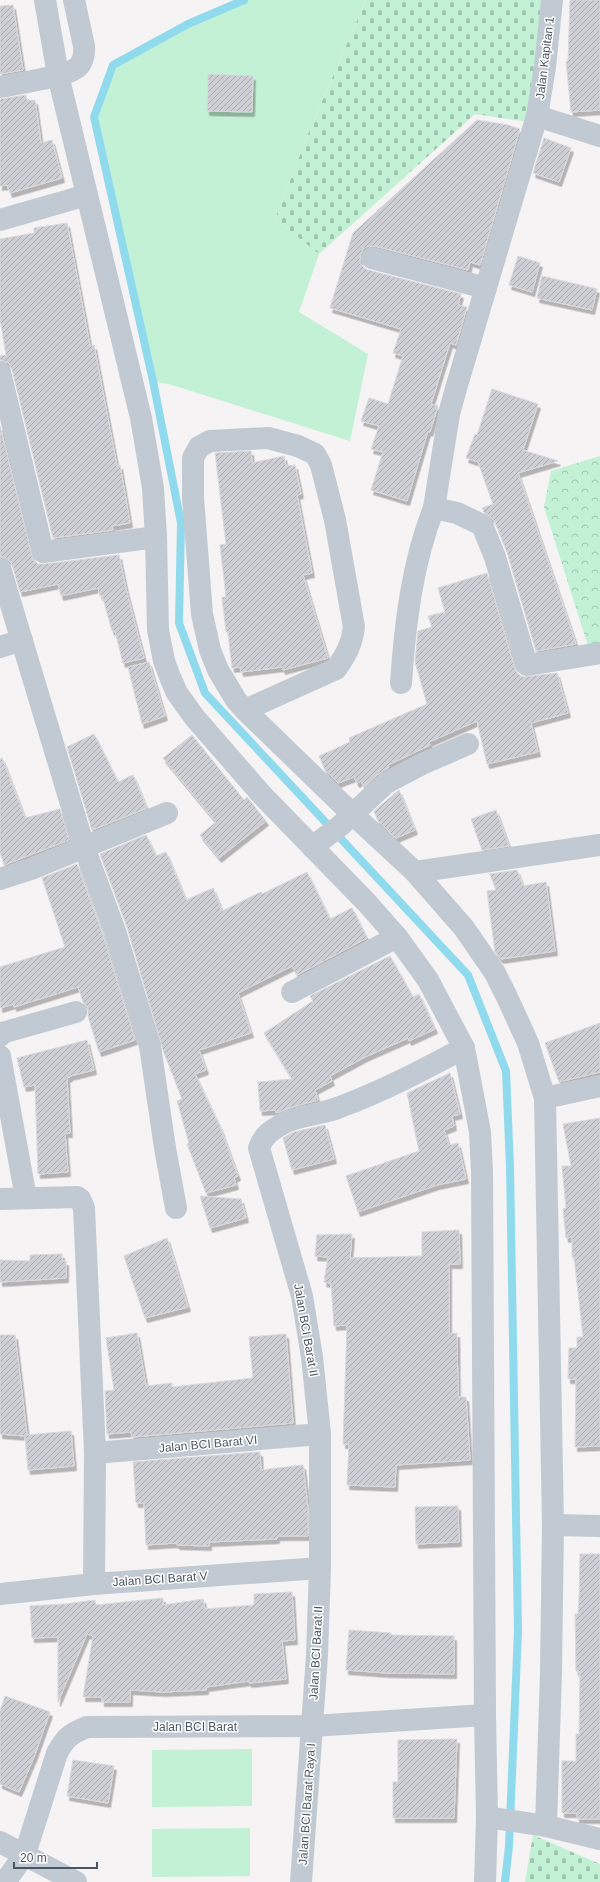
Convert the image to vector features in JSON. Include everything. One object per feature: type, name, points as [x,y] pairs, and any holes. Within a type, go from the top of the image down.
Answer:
[{"type":"street","points":[[45,0],[58,75],[141,418],[153,488],[156,537],[158,630],[164,661],[177,693],[195,718],[232,761],[332,831],[415,872],[464,928],[495,973],[528,1043],[545,1098],[553,1525],[551,1672],[542,1826]]},
{"type":"street","points":[[0,86],[58,75],[73,70],[80,65],[85,54],[74,0]]},
{"type":"street","name":"Jalan Kapitan 1","points":[[400,683],[407,617],[425,529],[434,508],[449,414],[537,116],[545,66],[552,0]]},
{"type":"street","points":[[537,116],[600,136]]},
{"type":"street","points":[[0,220],[87,195]]},
{"type":"street","points":[[372,258],[486,288]]},
{"type":"street","points":[[0,372],[43,552],[156,537]]},
{"type":"street","points":[[245,710],[336,669],[345,656],[352,640],[354,627],[335,520],[321,465],[314,454],[309,451],[298,446],[268,438],[210,441],[199,447],[193,458],[193,498],[202,614],[210,650],[218,670],[236,700],[245,710],[332,831],[397,937],[428,980],[464,1048],[480,1132],[482,1171],[484,1715],[490,1818],[485,1882]]},
{"type":"street","points":[[434,508],[457,513],[482,525],[495,557],[527,665],[600,654]]},
{"type":"street","points":[[0,568],[84,847],[115,931],[150,1046],[165,1148],[176,1208]]},
{"type":"street","points":[[0,647],[22,640]]},
{"type":"street","points":[[332,831],[386,783],[422,764],[468,744]]},
{"type":"street","points":[[0,879],[31,869],[167,813]]},
{"type":"street","points":[[415,872],[600,845]]},
{"type":"street","points":[[292,992],[397,937]]},
{"type":"street","points":[[0,1036],[2,1033],[76,1012]]},
{"type":"street","name":"Jalan BCI Barat II","points":[[312,1726],[320,1568],[320,1434],[312,1357],[302,1296],[259,1148],[262,1139],[269,1132],[286,1122],[326,1112],[364,1098],[389,1087],[464,1048]]},
{"type":"street","points":[[0,1056],[26,1198]]},
{"type":"street","points":[[545,1098],[600,1086]]},
{"type":"street","points":[[0,1200],[77,1196],[84,1208],[95,1453],[94,1584]]},
{"type":"street","name":"Jalan BCI Barat VI","points":[[95,1453],[320,1434]]},
{"type":"street","points":[[553,1525],[600,1526]]},
{"type":"street","name":"Jalan BCI Barat V","points":[[0,1594],[94,1584],[320,1568]]},
{"type":"street","name":"Jalan BCI Barat","points":[[5,1882],[25,1854],[57,1753],[65,1739],[72,1733],[87,1727],[312,1726],[484,1715]]},
{"type":"street","name":"Jalan BCI Barat Raya I","points":[[302,1882],[312,1726]]},
{"type":"street","points":[[490,1818],[542,1826],[600,1839]]},
{"type":"street","points":[[0,1842],[76,1882]]},
{"type":"green space","points":[[244,0],[366,0],[311,127],[275,219],[319,254],[299,312],[368,354],[350,441],[172,385],[153,381],[94,117],[113,65],[188,24]]},
{"type":"green space","points":[[366,0],[552,0],[535,123],[475,114],[319,254],[275,219],[311,127]]},
{"type":"green space","points":[[600,456],[600,646],[589,649],[544,507],[551,471]]},
{"type":"green space","points":[[252,1749],[252,1806],[152,1807],[152,1750]]},
{"type":"green space","points":[[250,1828],[250,1876],[152,1877],[152,1829]]},
{"type":"green space","points":[[533,1835],[600,1864],[600,1882],[525,1882]]},
{"type":"building","points":[[570,0],[600,0],[600,110],[571,112],[566,61],[568,61]]},
{"type":"building","points":[[13,5],[23,70],[0,74],[0,6]]},
{"type":"building","points":[[208,74],[253,76],[252,112],[207,111]]},
{"type":"building","points":[[26,95],[27,101],[35,100],[41,143],[52,140],[62,178],[10,193],[7,185],[0,186],[0,99]]},
{"type":"building","points":[[477,120],[508,125],[520,129],[480,265],[470,262],[468,270],[375,246],[368,246],[363,249],[360,255],[360,262],[363,267],[368,270],[461,294],[458,305],[467,307],[456,345],[450,343],[431,404],[438,406],[430,432],[428,431],[407,501],[371,490],[383,452],[371,449],[379,426],[361,421],[369,398],[388,404],[403,356],[393,353],[401,329],[330,308],[353,233]]},
{"type":"building","points":[[544,138],[571,148],[559,182],[533,173]]},
{"type":"building","points":[[67,223],[90,346],[94,345],[117,466],[120,465],[130,523],[112,526],[113,530],[53,538],[12,369],[9,363],[0,360],[0,356],[6,355],[0,319],[0,239],[34,233],[34,228]]},
{"type":"building","points":[[518,256],[540,263],[532,292],[509,285]]},
{"type":"building","points":[[542,276],[597,289],[592,310],[537,298]]},
{"type":"building","points":[[492,389],[538,404],[523,450],[558,461],[518,473],[576,644],[536,651],[507,552],[494,520],[484,512],[482,508],[493,504],[478,462],[466,458],[475,434],[477,435]]},
{"type":"building","points":[[0,426],[33,560],[38,564],[45,564],[119,555],[126,589],[144,658],[123,663],[115,631],[112,631],[102,595],[100,596],[98,588],[61,596],[58,584],[20,592],[12,564],[8,559],[0,556]]},
{"type":"building","points":[[251,451],[252,463],[284,456],[286,466],[295,465],[301,494],[297,495],[312,573],[303,575],[328,658],[283,670],[282,667],[241,672],[240,667],[232,668],[228,632],[226,632],[222,597],[226,597],[220,545],[226,544],[215,453]]},
{"type":"building","points":[[487,573],[515,669],[518,674],[523,677],[557,673],[568,713],[531,723],[538,752],[487,764],[477,721],[429,742],[430,745],[388,765],[389,767],[378,774],[364,787],[361,781],[357,783],[354,777],[338,783],[325,770],[319,756],[350,742],[349,738],[427,704],[415,662],[418,631],[432,627],[428,616],[445,612],[438,588]]},
{"type":"building","points":[[149,662],[165,716],[142,724],[128,667]]},
{"type":"building","points":[[94,734],[118,782],[133,775],[147,808],[92,830],[67,747]]},
{"type":"building","points":[[192,735],[244,800],[247,797],[266,821],[219,858],[200,835],[216,822],[163,758]]},
{"type":"building","points":[[2,758],[25,818],[60,809],[69,840],[4,865],[0,852],[0,759]]},
{"type":"building","points":[[399,790],[415,830],[396,838],[378,821],[374,811]]},
{"type":"building","points":[[496,810],[509,846],[482,850],[471,819]]},
{"type":"building","points":[[146,835],[156,856],[166,852],[186,900],[213,888],[222,911],[261,892],[262,894],[307,872],[330,919],[352,908],[367,938],[297,975],[292,966],[238,993],[251,1033],[199,1050],[206,1070],[195,1074],[220,1127],[238,1176],[234,1178],[236,1185],[206,1193],[187,1144],[189,1143],[177,1101],[182,1099],[163,1050],[127,927],[100,854]]},
{"type":"building","points":[[77,864],[103,935],[135,1040],[99,1052],[88,1016],[88,1008],[83,1002],[78,987],[14,1007],[14,1004],[0,1008],[0,967],[65,947],[42,878]]},
{"type":"building","points":[[517,870],[523,886],[546,882],[555,951],[501,959],[495,952],[487,891],[496,890],[490,874]]},
{"type":"building","points":[[390,956],[413,997],[419,994],[435,1029],[409,1041],[408,1038],[365,1057],[330,1076],[332,1081],[315,1090],[318,1100],[276,1113],[275,1110],[260,1111],[258,1082],[292,1079],[264,1033],[313,1001],[310,996]]},
{"type":"building","points":[[600,1023],[600,1072],[559,1082],[545,1043]]},
{"type":"building","points":[[87,1040],[94,1070],[67,1078],[70,1133],[65,1133],[68,1172],[38,1174],[35,1085],[24,1087],[17,1058]]},
{"type":"building","points":[[450,1073],[460,1114],[452,1116],[454,1126],[444,1130],[449,1145],[458,1143],[466,1179],[437,1185],[358,1212],[346,1176],[419,1151],[407,1093]]},
{"type":"building","points":[[600,1118],[600,1446],[575,1447],[576,1379],[568,1379],[569,1348],[577,1348],[577,1337],[583,1337],[574,1257],[572,1257],[572,1237],[566,1238],[563,1209],[566,1208],[562,1166],[571,1166],[563,1124]]},
{"type":"building","points":[[325,1125],[334,1159],[292,1170],[283,1138],[294,1132]]},
{"type":"building","points":[[200,1196],[241,1199],[246,1218],[210,1228]]},
{"type":"building","points":[[459,1230],[460,1264],[449,1264],[449,1334],[457,1333],[458,1397],[466,1397],[470,1460],[396,1465],[395,1487],[347,1485],[349,1444],[343,1444],[347,1325],[334,1326],[331,1283],[324,1282],[328,1257],[315,1256],[317,1235],[352,1234],[350,1258],[422,1256],[422,1232]]},
{"type":"building","points":[[167,1238],[188,1307],[145,1318],[124,1256]]},
{"type":"building","points":[[62,1254],[62,1261],[66,1261],[66,1278],[0,1282],[0,1260],[30,1261],[30,1255]]},
{"type":"building","points":[[137,1333],[146,1386],[172,1383],[172,1387],[253,1378],[249,1337],[286,1334],[293,1423],[132,1437],[131,1432],[107,1434],[105,1391],[114,1390],[106,1338]]},
{"type":"building","points":[[0,1335],[15,1335],[27,1435],[71,1431],[74,1466],[28,1470],[25,1436],[0,1434]]},
{"type":"building","points":[[260,1452],[261,1470],[303,1465],[308,1508],[308,1536],[277,1536],[277,1539],[209,1542],[209,1546],[177,1545],[176,1543],[146,1545],[144,1503],[136,1503],[133,1462]]},
{"type":"building","points":[[458,1506],[459,1542],[416,1544],[415,1507]]},
{"type":"building","points":[[580,1554],[600,1554],[600,1819],[577,1819],[577,1813],[562,1813],[562,1761],[576,1761],[576,1734],[579,1734],[580,1672],[576,1671],[575,1614],[578,1614]]},
{"type":"building","points":[[292,1592],[295,1640],[282,1641],[286,1679],[249,1683],[249,1681],[206,1687],[206,1690],[163,1692],[130,1690],[130,1702],[102,1702],[102,1697],[83,1697],[93,1636],[87,1634],[58,1702],[58,1637],[32,1638],[30,1606],[65,1604],[95,1600],[96,1605],[163,1598],[163,1605],[203,1599],[205,1609],[254,1605],[254,1594]]},
{"type":"building","points":[[349,1630],[391,1633],[391,1635],[454,1636],[454,1674],[387,1673],[346,1670]]},
{"type":"building","points":[[5,1696],[50,1712],[34,1757],[19,1792],[0,1784],[0,1711]]},
{"type":"building","points":[[457,1739],[454,1818],[393,1818],[393,1782],[398,1782],[398,1740]]},
{"type":"building","points":[[73,1760],[114,1766],[108,1803],[67,1796]]},
{"type":"waterway","points":[[244,0],[188,24],[113,65],[94,117],[153,381],[181,523],[179,623],[205,693],[468,975],[506,1071],[510,1167],[518,1631],[509,1846],[505,1882]]}]
